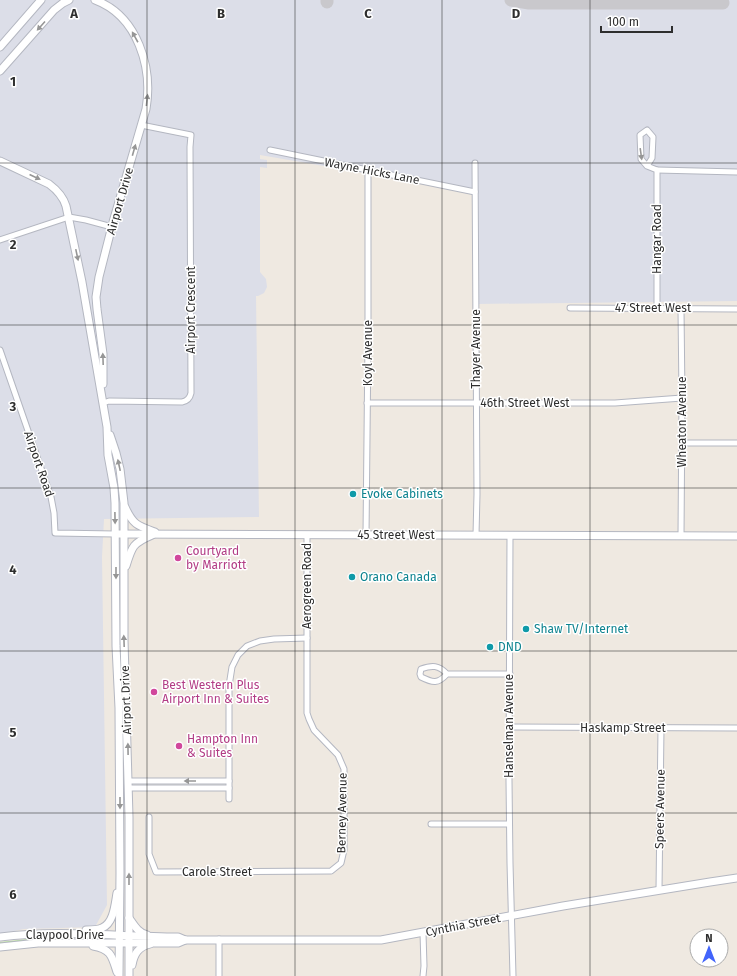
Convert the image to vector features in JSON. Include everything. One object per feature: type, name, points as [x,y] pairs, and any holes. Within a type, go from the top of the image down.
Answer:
[{"type":"main road","points":[[0,47],[41,0]]},
{"type":"main road","points":[[0,71],[54,10],[69,0]]},
{"type":"main road","name":"Airport Drive","points":[[95,0],[111,7],[128,26],[139,43],[146,67],[148,84],[146,109],[112,227],[99,277],[96,297],[103,354],[102,400]]},
{"type":"main road","name":"Airport Drive","points":[[103,0],[117,13]]},
{"type":"main road","name":"Airport Drive","points":[[0,160],[41,180],[56,190],[64,201],[69,217],[82,282],[107,427],[108,455],[114,488],[116,534],[116,646],[119,708],[119,976]]},
{"type":"main road","name":"Airport Drive","points":[[107,427],[120,469],[124,503],[124,640],[128,784],[129,976]]},
{"type":"main road","points":[[124,503],[134,523],[158,534]]},
{"type":"main road","name":"45 Street West","points":[[116,534],[735,535]]},
{"type":"main road","points":[[124,574],[133,546],[139,541],[158,534]]},
{"type":"main road","points":[[67,934],[102,928],[107,925],[112,916],[120,873]]},
{"type":"main road","name":"Cynthia Street","points":[[129,939],[156,940],[178,937],[185,940],[381,940],[563,906],[737,878]]},
{"type":"main road","points":[[129,918],[133,925],[142,934],[156,940]]},
{"type":"main road","name":"Claypool Drive","points":[[0,937],[39,934],[67,934],[120,939]]},
{"type":"main road","name":"Claypool Drive","points":[[0,947],[38,943],[72,943],[129,939]]},
{"type":"main road","points":[[129,976],[136,952],[156,940]]},
{"type":"main road","points":[[72,943],[105,949],[109,952],[114,961],[119,976]]},
{"type":"street","name":"Airport Crescent","points":[[102,400],[182,402],[187,399],[190,394],[191,135],[141,125]]},
{"type":"street","points":[[647,166],[652,158],[653,137],[647,130],[640,135],[641,159],[647,166],[657,170],[737,172]]},
{"type":"street","name":"Wayne Hicks Lane","points":[[270,150],[475,192]]},
{"type":"street","name":"Thayer Avenue","points":[[475,163],[476,535]]},
{"type":"street","name":"Koyl Avenue","points":[[366,534],[368,170]]},
{"type":"street","name":"Hangar Road","points":[[657,170],[657,308]]},
{"type":"street","points":[[0,240],[69,217],[112,227]]},
{"type":"street","name":"47 Street West","points":[[570,308],[737,309]]},
{"type":"street","name":"Wheaton Avenue","points":[[681,309],[681,536]]},
{"type":"street","name":"Airport Road","points":[[0,350],[51,498],[54,513],[55,533]]},
{"type":"street","name":"46th Street West","points":[[367,403],[615,403],[682,398]]},
{"type":"street","points":[[682,443],[737,443]]},
{"type":"street","name":"45 Street West","points":[[55,533],[116,534]]},
{"type":"street","name":"Aerogreen Road","points":[[307,535],[307,638]]},
{"type":"street","name":"Hanselman Avenue","points":[[510,535],[510,824],[513,976]]},
{"type":"street","points":[[229,799],[229,682],[232,667],[238,655],[247,646],[260,641],[274,639],[307,638]]},
{"type":"street","name":"Berney Avenue","points":[[278,871],[331,871],[341,863],[344,850],[344,769],[338,755],[314,730],[309,719],[307,709],[307,638]]},
{"type":"street","points":[[447,674],[442,669],[435,666],[428,666],[421,669],[420,674],[421,677],[434,682],[441,680],[447,674],[510,674]]},
{"type":"street","name":"Haskamp Street","points":[[510,727],[737,728]]},
{"type":"street","name":"Speers Avenue","points":[[659,890],[661,728]]},
{"type":"street","points":[[128,784],[229,781]]},
{"type":"street","points":[[128,784],[229,788]]},
{"type":"street","name":"Carole Street","points":[[149,817],[149,854],[156,872],[278,871]]},
{"type":"street","points":[[431,824],[510,824]]},
{"type":"street","points":[[423,933],[423,976]]},
{"type":"street","points":[[219,939],[219,976]]},
{"type":"shaded area","points":[[0,0],[737,0],[737,301],[476,304],[475,192],[260,155],[260,159],[267,160],[267,168],[260,167],[260,272],[266,279],[267,287],[264,293],[256,296],[259,517],[104,519],[102,557],[107,905],[95,927],[24,929],[0,934]]},
{"type":"green space","points":[[68,938],[0,943],[29,939]]},
{"type":"taxiway","points":[[511,0],[529,3],[723,3]]},
{"type":"place","name":"Evoke Cabinets","points":[[353,494]]},
{"type":"place","name":"Courtyard by Marriott","points":[[178,558]]},
{"type":"place","name":"Orano Canada","points":[[352,577]]},
{"type":"place","name":"Shaw TV/Internet","points":[[526,629]]},
{"type":"place","name":"DND","points":[[490,647]]},
{"type":"place","name":"Best Western Plus Airport Inn & Suites","points":[[154,692]]},
{"type":"place","name":"Hampton Inn & Suites","points":[[179,746]]}]
